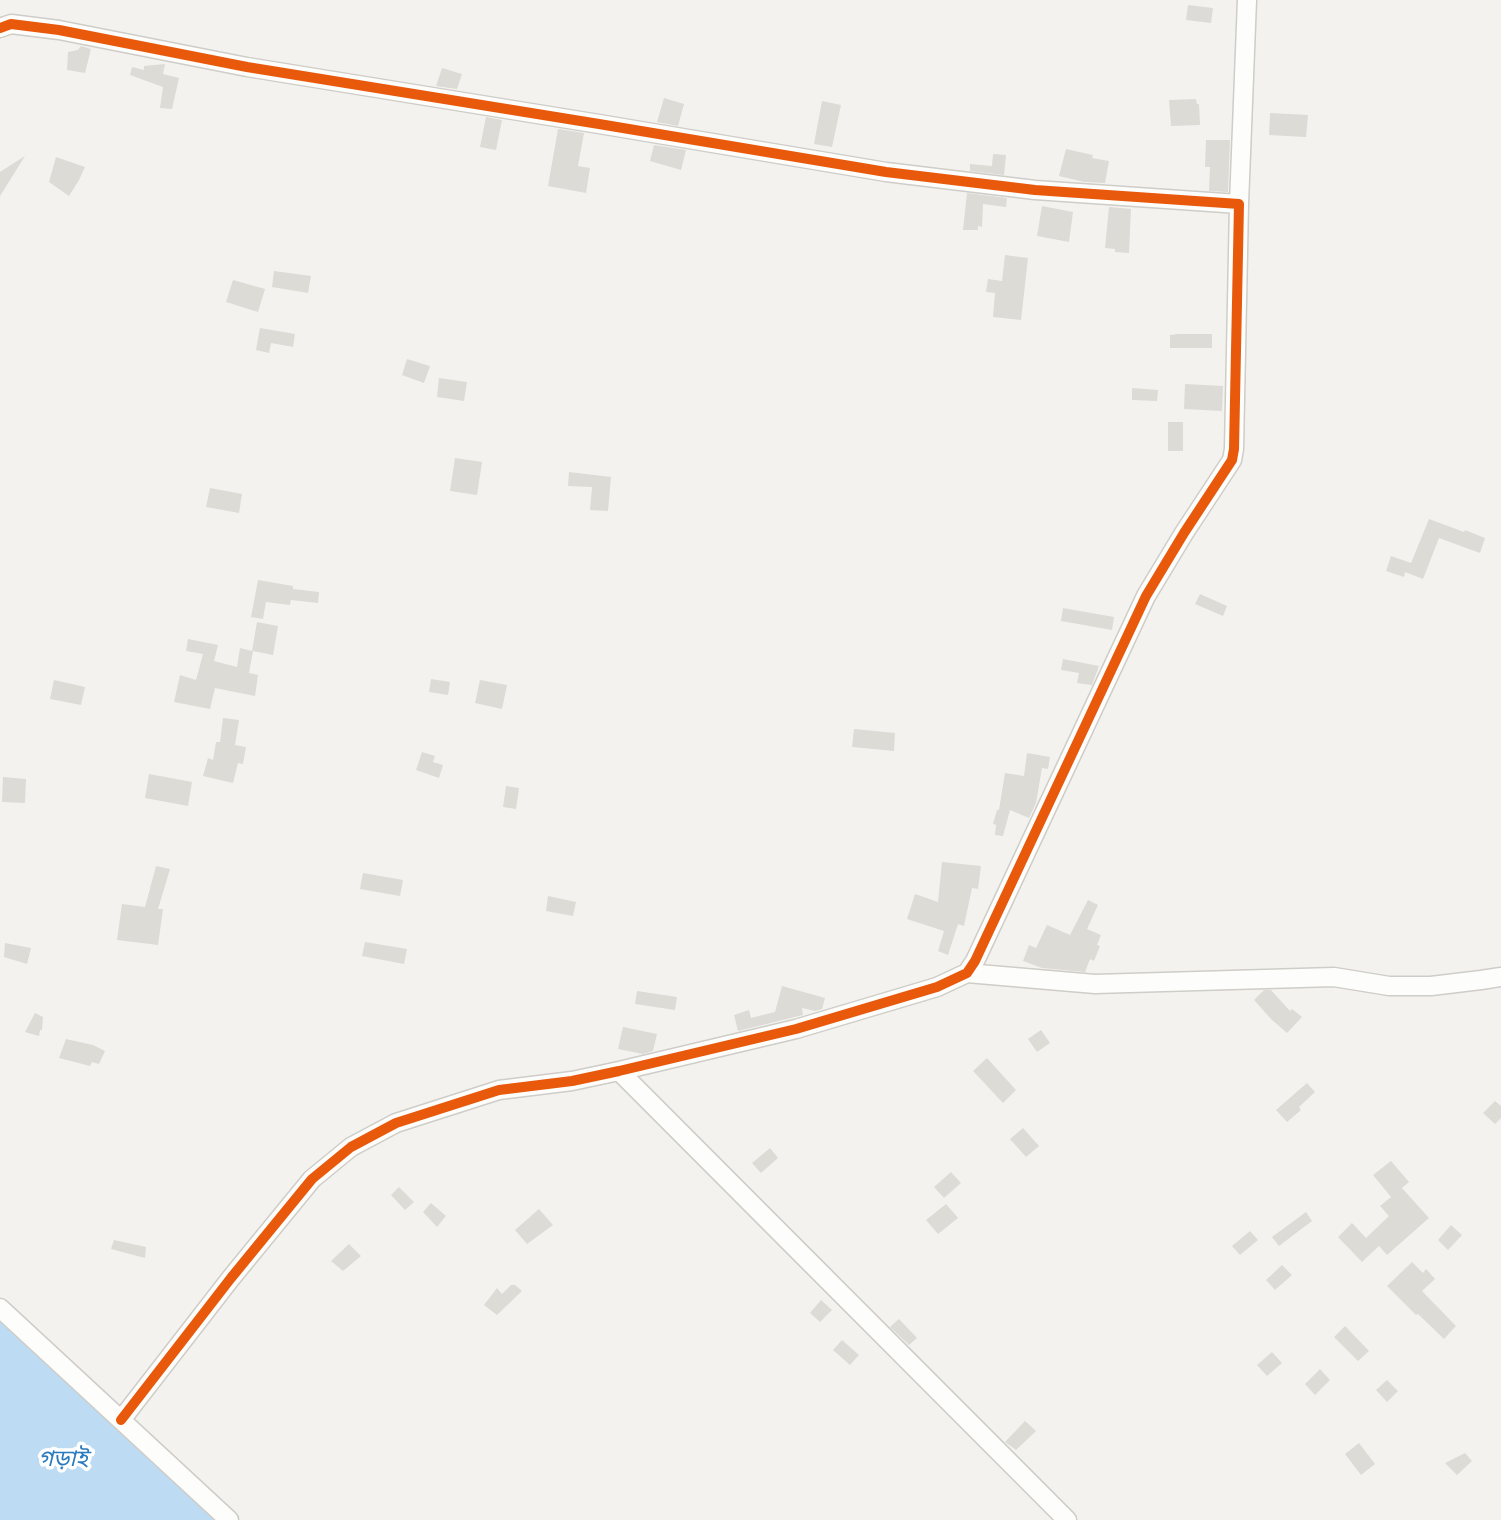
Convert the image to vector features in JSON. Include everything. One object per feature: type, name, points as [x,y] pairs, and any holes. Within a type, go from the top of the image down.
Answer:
[{"type":"street","points":[[967,973],[1146,596],[1232,460],[1247,0]]},
{"type":"street","points":[[0,28],[11,24],[59,30],[247,67],[886,172],[1035,190],[1239,204]]},
{"type":"street","points":[[121,1420],[312,1179],[351,1147],[396,1123],[499,1090],[572,1081],[796,1029],[937,987],[967,973],[1095,984],[1334,977],[1388,986],[1431,986],[1481,981],[1501,976]]},
{"type":"street","points":[[619,1071],[1067,1520]]},
{"type":"street","points":[[0,1308],[229,1520]]},
{"type":"water","name":"গড়াই","points":[[0,1317],[220,1520],[0,1520]]},
{"type":"building","points":[[1188,5],[1213,8],[1211,23],[1186,20]]},
{"type":"building","points":[[81,46],[91,49],[85,73],[67,70],[68,52],[78,50]]},
{"type":"building","points":[[165,64],[163,74],[179,78],[172,109],[160,108],[163,87],[130,75],[132,67],[144,70],[144,66]]},
{"type":"building","points":[[442,68],[462,74],[457,89],[436,86]]},
{"type":"building","points":[[664,98],[684,104],[678,126],[657,122]]},
{"type":"building","points":[[1196,99],[1199,104],[1200,125],[1171,126],[1169,100]]},
{"type":"building","points":[[822,101],[841,105],[832,147],[814,144]]},
{"type":"building","points":[[1270,113],[1308,115],[1306,137],[1269,135]]},
{"type":"building","points":[[486,117],[502,120],[496,150],[480,147]]},
{"type":"building","points":[[558,129],[584,133],[578,166],[590,168],[586,193],[548,186]]},
{"type":"building","points":[[1206,140],[1230,140],[1228,192],[1209,191],[1210,167],[1205,167]]},
{"type":"building","points":[[654,145],[686,150],[681,170],[650,161]]},
{"type":"building","points":[[1066,149],[1109,161],[1105,183],[1084,182],[1059,176]]},
{"type":"building","points":[[993,154],[1006,155],[1004,175],[970,171],[970,164],[992,166]]},
{"type":"building","points":[[25,156],[0,196],[0,172]]},
{"type":"building","points":[[56,157],[85,167],[69,196],[49,182]]},
{"type":"building","points":[[967,193],[1007,198],[1006,207],[983,204],[982,227],[978,226],[978,230],[963,230]]},
{"type":"building","points":[[1042,206],[1073,212],[1069,242],[1037,236]]},
{"type":"building","points":[[1109,207],[1131,209],[1129,253],[1105,248]]},
{"type":"building","points":[[1005,255],[1028,258],[1021,320],[993,317],[995,293],[986,292],[988,279],[1002,281]]},
{"type":"building","points":[[274,271],[311,276],[308,293],[272,287]]},
{"type":"building","points":[[233,280],[265,289],[258,312],[226,302]]},
{"type":"building","points":[[260,328],[295,334],[293,347],[271,343],[269,353],[256,350]]},
{"type":"building","points":[[1212,334],[1212,348],[1170,348],[1170,335]]},
{"type":"building","points":[[407,359],[430,366],[424,383],[402,375]]},
{"type":"building","points":[[439,378],[467,382],[464,401],[437,397]]},
{"type":"building","points":[[1185,384],[1223,386],[1222,411],[1184,409]]},
{"type":"building","points":[[1132,388],[1158,390],[1157,401],[1132,400]]},
{"type":"building","points":[[1168,422],[1183,422],[1183,451],[1168,451]]},
{"type":"building","points":[[455,458],[482,462],[477,495],[450,491]]},
{"type":"building","points":[[569,472],[611,477],[608,511],[590,510],[592,487],[568,486]]},
{"type":"building","points":[[210,488],[242,494],[239,513],[206,507]]},
{"type":"building","points":[[1429,519],[1485,538],[1480,553],[1439,538],[1423,579],[1405,572],[1404,577],[1386,571],[1391,556],[1411,563]]},
{"type":"building","points":[[258,580],[319,592],[318,603],[291,600],[290,605],[266,602],[263,619],[251,617]]},
{"type":"building","points":[[1200,594],[1227,606],[1223,616],[1195,604]]},
{"type":"building","points":[[1063,608],[1114,617],[1112,630],[1061,621]]},
{"type":"building","points":[[257,622],[278,626],[273,655],[253,651],[249,673],[258,675],[255,696],[215,688],[210,709],[174,702],[180,675],[196,680],[203,654],[186,651],[188,639],[218,645],[214,661],[237,667],[240,648],[252,651]]},
{"type":"building","points":[[1063,659],[1099,666],[1092,685],[1077,683],[1079,673],[1061,670]]},
{"type":"building","points":[[431,679],[450,682],[448,695],[429,692]]},
{"type":"building","points":[[54,680],[85,687],[81,705],[50,699]]},
{"type":"building","points":[[480,680],[507,685],[502,709],[475,703]]},
{"type":"building","points":[[223,718],[239,720],[235,745],[246,747],[243,764],[238,763],[233,783],[203,776],[208,758],[213,760],[216,742],[220,742]]},
{"type":"building","points":[[854,729],[895,733],[894,751],[852,747]]},
{"type":"building","points":[[422,752],[435,756],[433,762],[443,765],[439,778],[416,770]]},
{"type":"building","points":[[1027,753],[1050,757],[1048,769],[1042,768],[1036,803],[1029,818],[1010,810],[1003,836],[995,835],[996,825],[993,824],[999,810],[1005,773],[1024,776]]},
{"type":"building","points":[[149,774],[192,782],[188,806],[145,798]]},
{"type":"building","points":[[3,777],[26,779],[25,803],[2,802]]},
{"type":"building","points":[[506,786],[519,788],[516,809],[503,807]]},
{"type":"building","points":[[942,862],[981,866],[978,889],[972,888],[964,926],[958,924],[948,955],[938,951],[944,931],[907,919],[915,894],[938,902]]},
{"type":"building","points":[[156,866],[170,869],[158,909],[163,909],[158,945],[117,940],[122,904],[145,907]]},
{"type":"building","points":[[363,873],[403,880],[400,896],[360,889]]},
{"type":"building","points":[[548,896],[576,902],[573,916],[546,911]]},
{"type":"building","points":[[1088,900],[1098,905],[1087,929],[1101,935],[1094,961],[1090,959],[1085,972],[1042,968],[1023,961],[1029,945],[1036,948],[1047,925],[1070,935]]},
{"type":"building","points":[[365,942],[407,949],[404,964],[362,956]]},
{"type":"building","points":[[5,943],[31,948],[27,964],[4,957]]},
{"type":"building","points":[[782,986],[825,998],[822,1009],[815,1011],[802,1008],[803,1015],[738,1031],[734,1015],[749,1010],[751,1018],[775,1012]]},
{"type":"building","points":[[1264,990],[1271,990],[1290,1011],[1292,1009],[1302,1017],[1287,1033],[1254,1000]]},
{"type":"building","points":[[637,991],[677,997],[675,1010],[635,1004]]},
{"type":"building","points":[[35,1013],[43,1017],[39,1036],[25,1032]]},
{"type":"building","points":[[623,1027],[657,1034],[653,1051],[643,1054],[618,1049]]},
{"type":"building","points":[[1041,1030],[1050,1043],[1037,1052],[1028,1039]]},
{"type":"building","points":[[66,1039],[93,1045],[105,1051],[99,1064],[92,1062],[90,1066],[59,1058]]},
{"type":"building","points":[[987,1058],[1016,1090],[1003,1103],[973,1071]]},
{"type":"building","points":[[1307,1083],[1315,1092],[1287,1122],[1276,1110]]},
{"type":"building","points":[[1495,1101],[1501,1106],[1501,1118],[1495,1124],[1483,1113]]},
{"type":"building","points":[[1023,1128],[1039,1146],[1026,1157],[1010,1139]]},
{"type":"building","points":[[770,1148],[778,1158],[761,1173],[752,1163]]},
{"type":"building","points":[[1391,1161],[1409,1182],[1402,1188],[1429,1218],[1387,1255],[1379,1246],[1362,1262],[1338,1237],[1352,1223],[1366,1238],[1389,1216],[1380,1206],[1391,1197],[1373,1175]]},
{"type":"building","points":[[951,1172],[961,1183],[944,1198],[934,1187]]},
{"type":"building","points":[[399,1187],[414,1202],[405,1210],[391,1195]]},
{"type":"building","points":[[431,1203],[446,1216],[437,1227],[423,1212]]},
{"type":"building","points":[[946,1204],[958,1218],[938,1234],[926,1220]]},
{"type":"building","points":[[539,1209],[553,1225],[527,1244],[515,1230]]},
{"type":"building","points":[[1306,1212],[1312,1221],[1279,1246],[1272,1237]]},
{"type":"building","points":[[1451,1225],[1462,1235],[1448,1250],[1438,1240]]},
{"type":"building","points":[[1250,1231],[1258,1240],[1240,1255],[1232,1246]]},
{"type":"building","points":[[114,1240],[146,1247],[145,1258],[111,1249]]},
{"type":"building","points":[[349,1244],[361,1256],[343,1271],[331,1261]]},
{"type":"building","points":[[1412,1262],[1423,1273],[1426,1269],[1435,1279],[1422,1291],[1456,1326],[1444,1339],[1387,1286]]},
{"type":"building","points":[[1282,1265],[1292,1275],[1275,1290],[1266,1280]]},
{"type":"building","points":[[511,1285],[522,1291],[497,1315],[484,1305],[497,1288],[502,1294]]},
{"type":"building","points":[[821,1300],[832,1310],[820,1322],[810,1313]]},
{"type":"building","points":[[899,1319],[917,1338],[909,1345],[890,1327]]},
{"type":"building","points":[[1345,1326],[1369,1351],[1358,1361],[1334,1337]]},
{"type":"building","points":[[842,1340],[859,1355],[850,1365],[833,1350]]},
{"type":"building","points":[[1272,1352],[1282,1363],[1267,1376],[1257,1365]]},
{"type":"building","points":[[1320,1369],[1330,1380],[1315,1395],[1305,1384]]},
{"type":"building","points":[[1387,1380],[1398,1391],[1387,1402],[1376,1390]]},
{"type":"building","points":[[1025,1421],[1036,1431],[1016,1450],[1005,1442]]},
{"type":"building","points":[[1359,1443],[1375,1464],[1361,1475],[1345,1454]]},
{"type":"building","points":[[1465,1453],[1472,1461],[1457,1475],[1445,1463]]},
{"type":"cycle path","points":[[0,28],[11,24],[59,30],[247,67],[886,172],[1035,190],[1239,204],[1232,460],[1146,596],[967,973],[937,987],[796,1029],[572,1081],[499,1090],[396,1123],[351,1147],[312,1179],[121,1420]]}]
